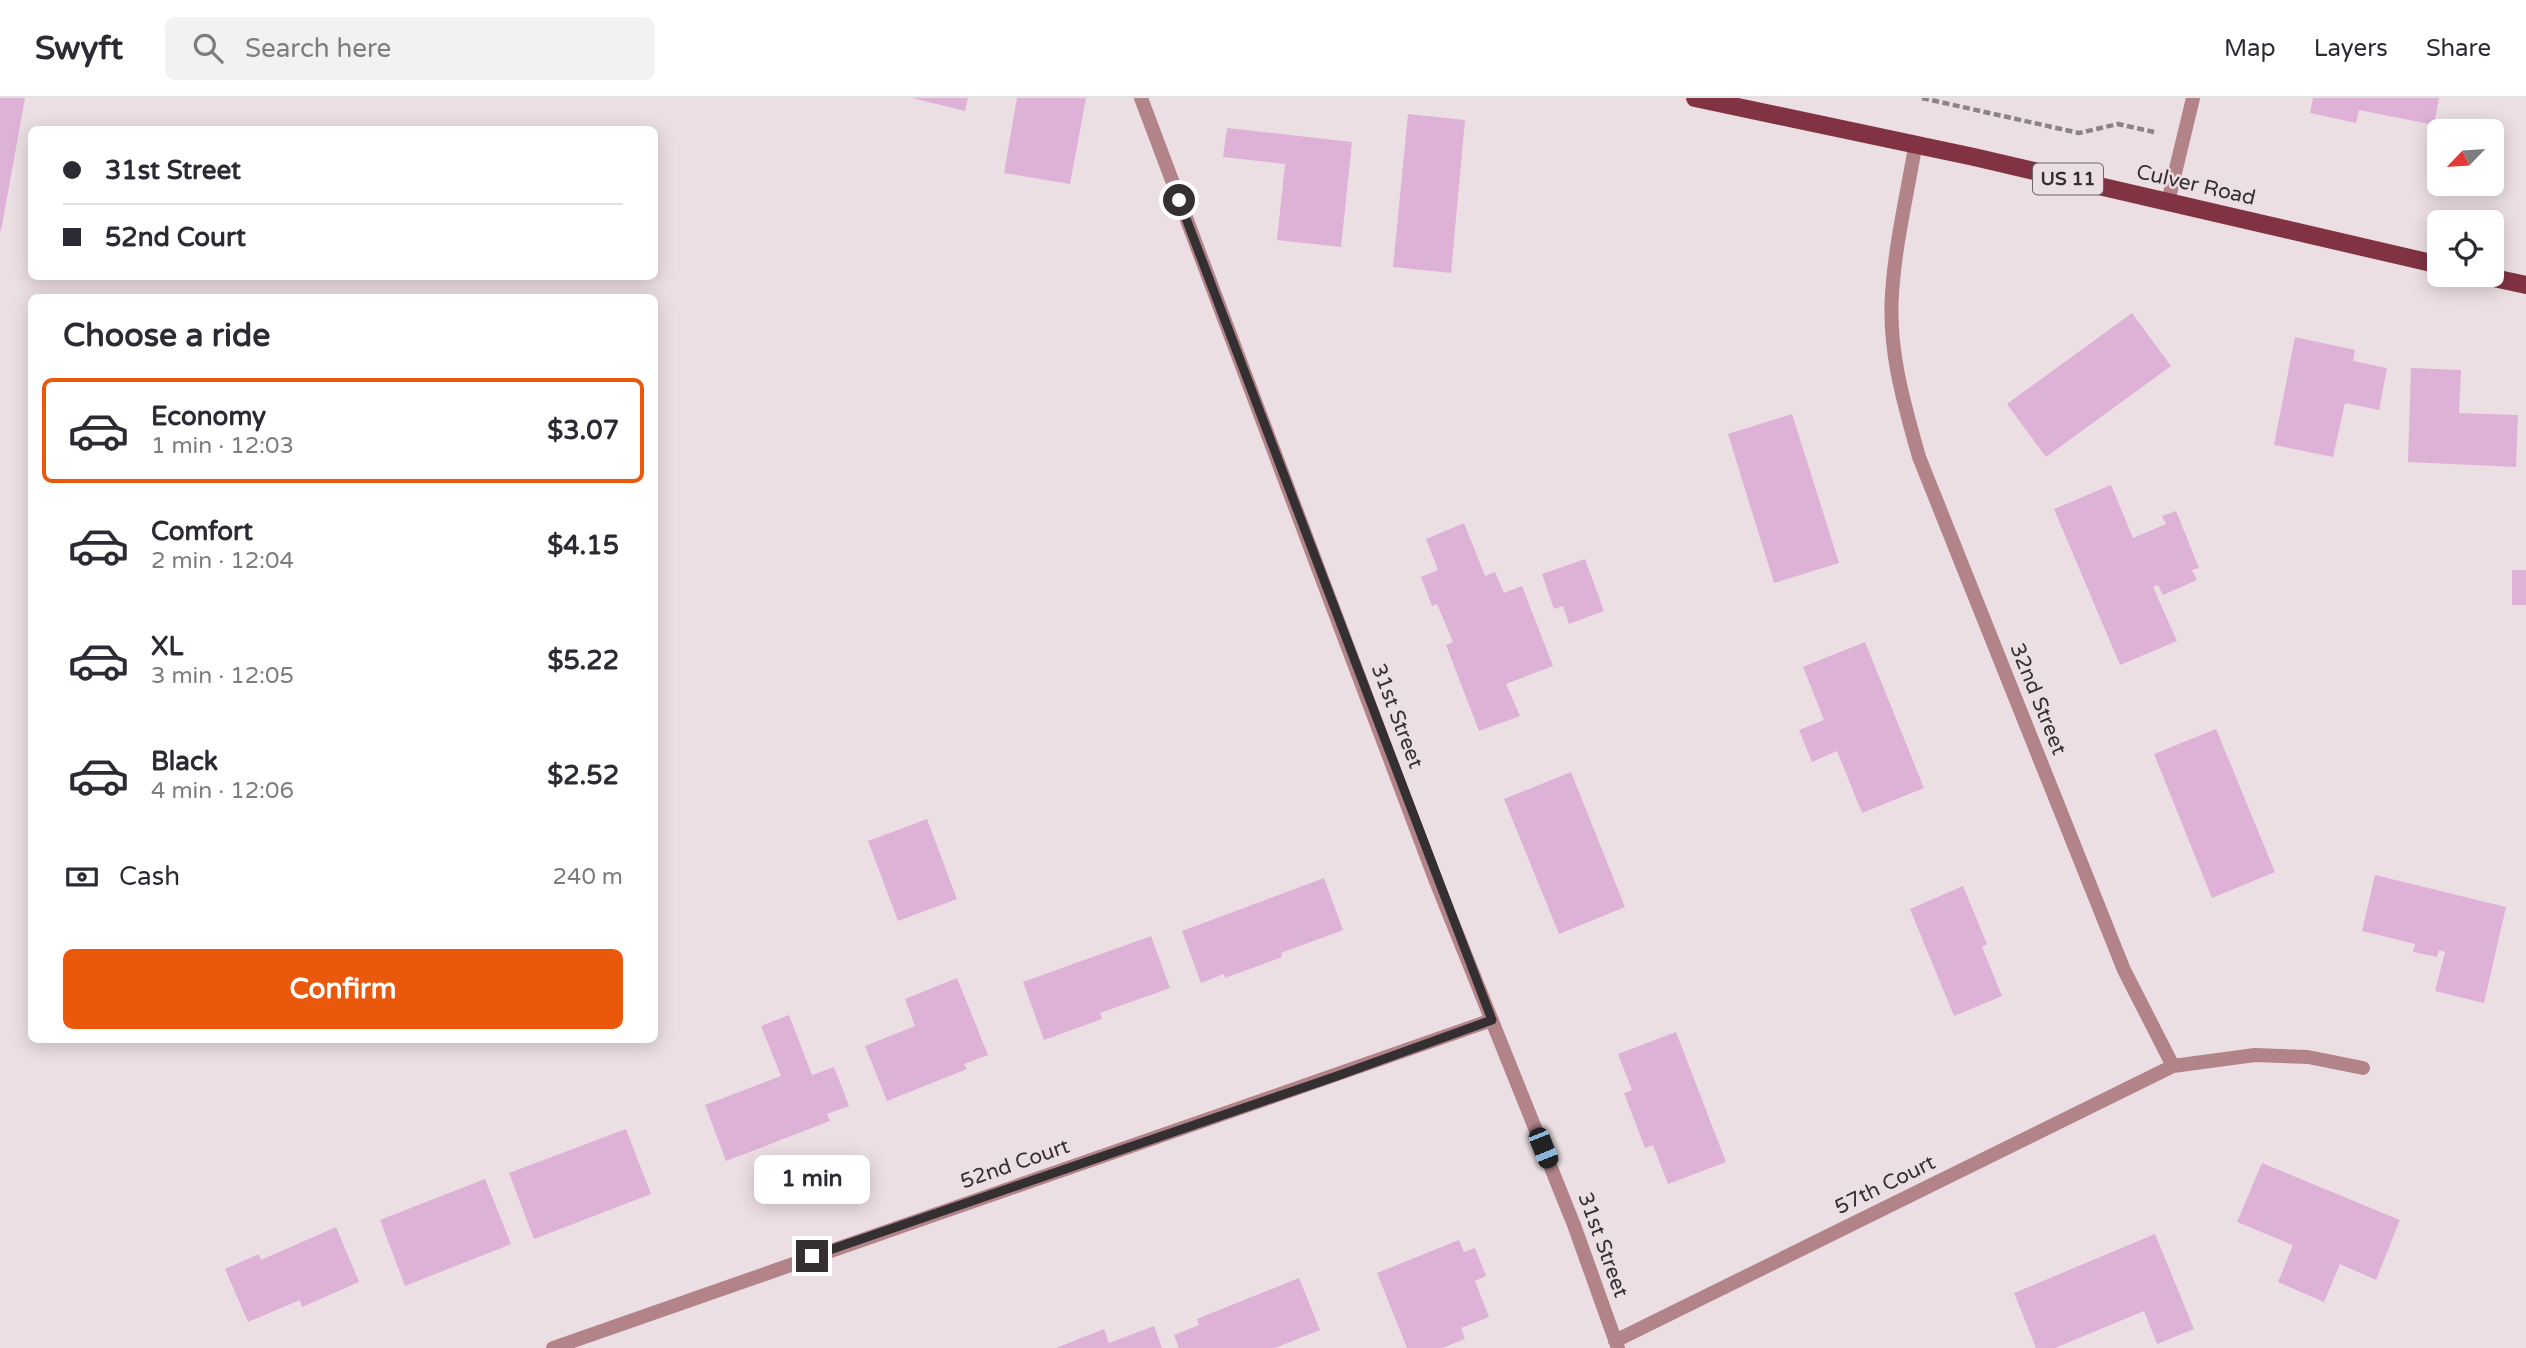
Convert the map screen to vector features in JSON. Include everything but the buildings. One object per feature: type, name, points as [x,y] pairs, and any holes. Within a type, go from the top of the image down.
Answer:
[{"type":"main road","name":"Culver Road","points":[[1695,98],[2427,262]]},
{"type":"main road","points":[[2504,280],[2526,285]]},
{"type":"street","name":"31st Street","points":[[1140,98],[1433,871],[1574,1225],[1616,1344]]},
{"type":"street","points":[[2168,202],[2193,98]]},
{"type":"street","name":"32nd Street","points":[[1914,146],[1892,295],[1894,348],[1911,430],[1919,457],[2124,970],[2173,1066]]},
{"type":"street","name":"52nd Court","points":[[552,1348],[1492,1020]]},
{"type":"street","points":[[2173,1066],[2255,1055],[2308,1058],[2363,1068]]},
{"type":"street","name":"57th Court","points":[[1616,1344],[2173,1066]]},
{"type":"path","points":[[1922,98],[2079,133],[2118,124],[2182,139]]},
{"type":"route","points":[[812,1256],[1492,1020],[1437,884],[1179,200]]}]
